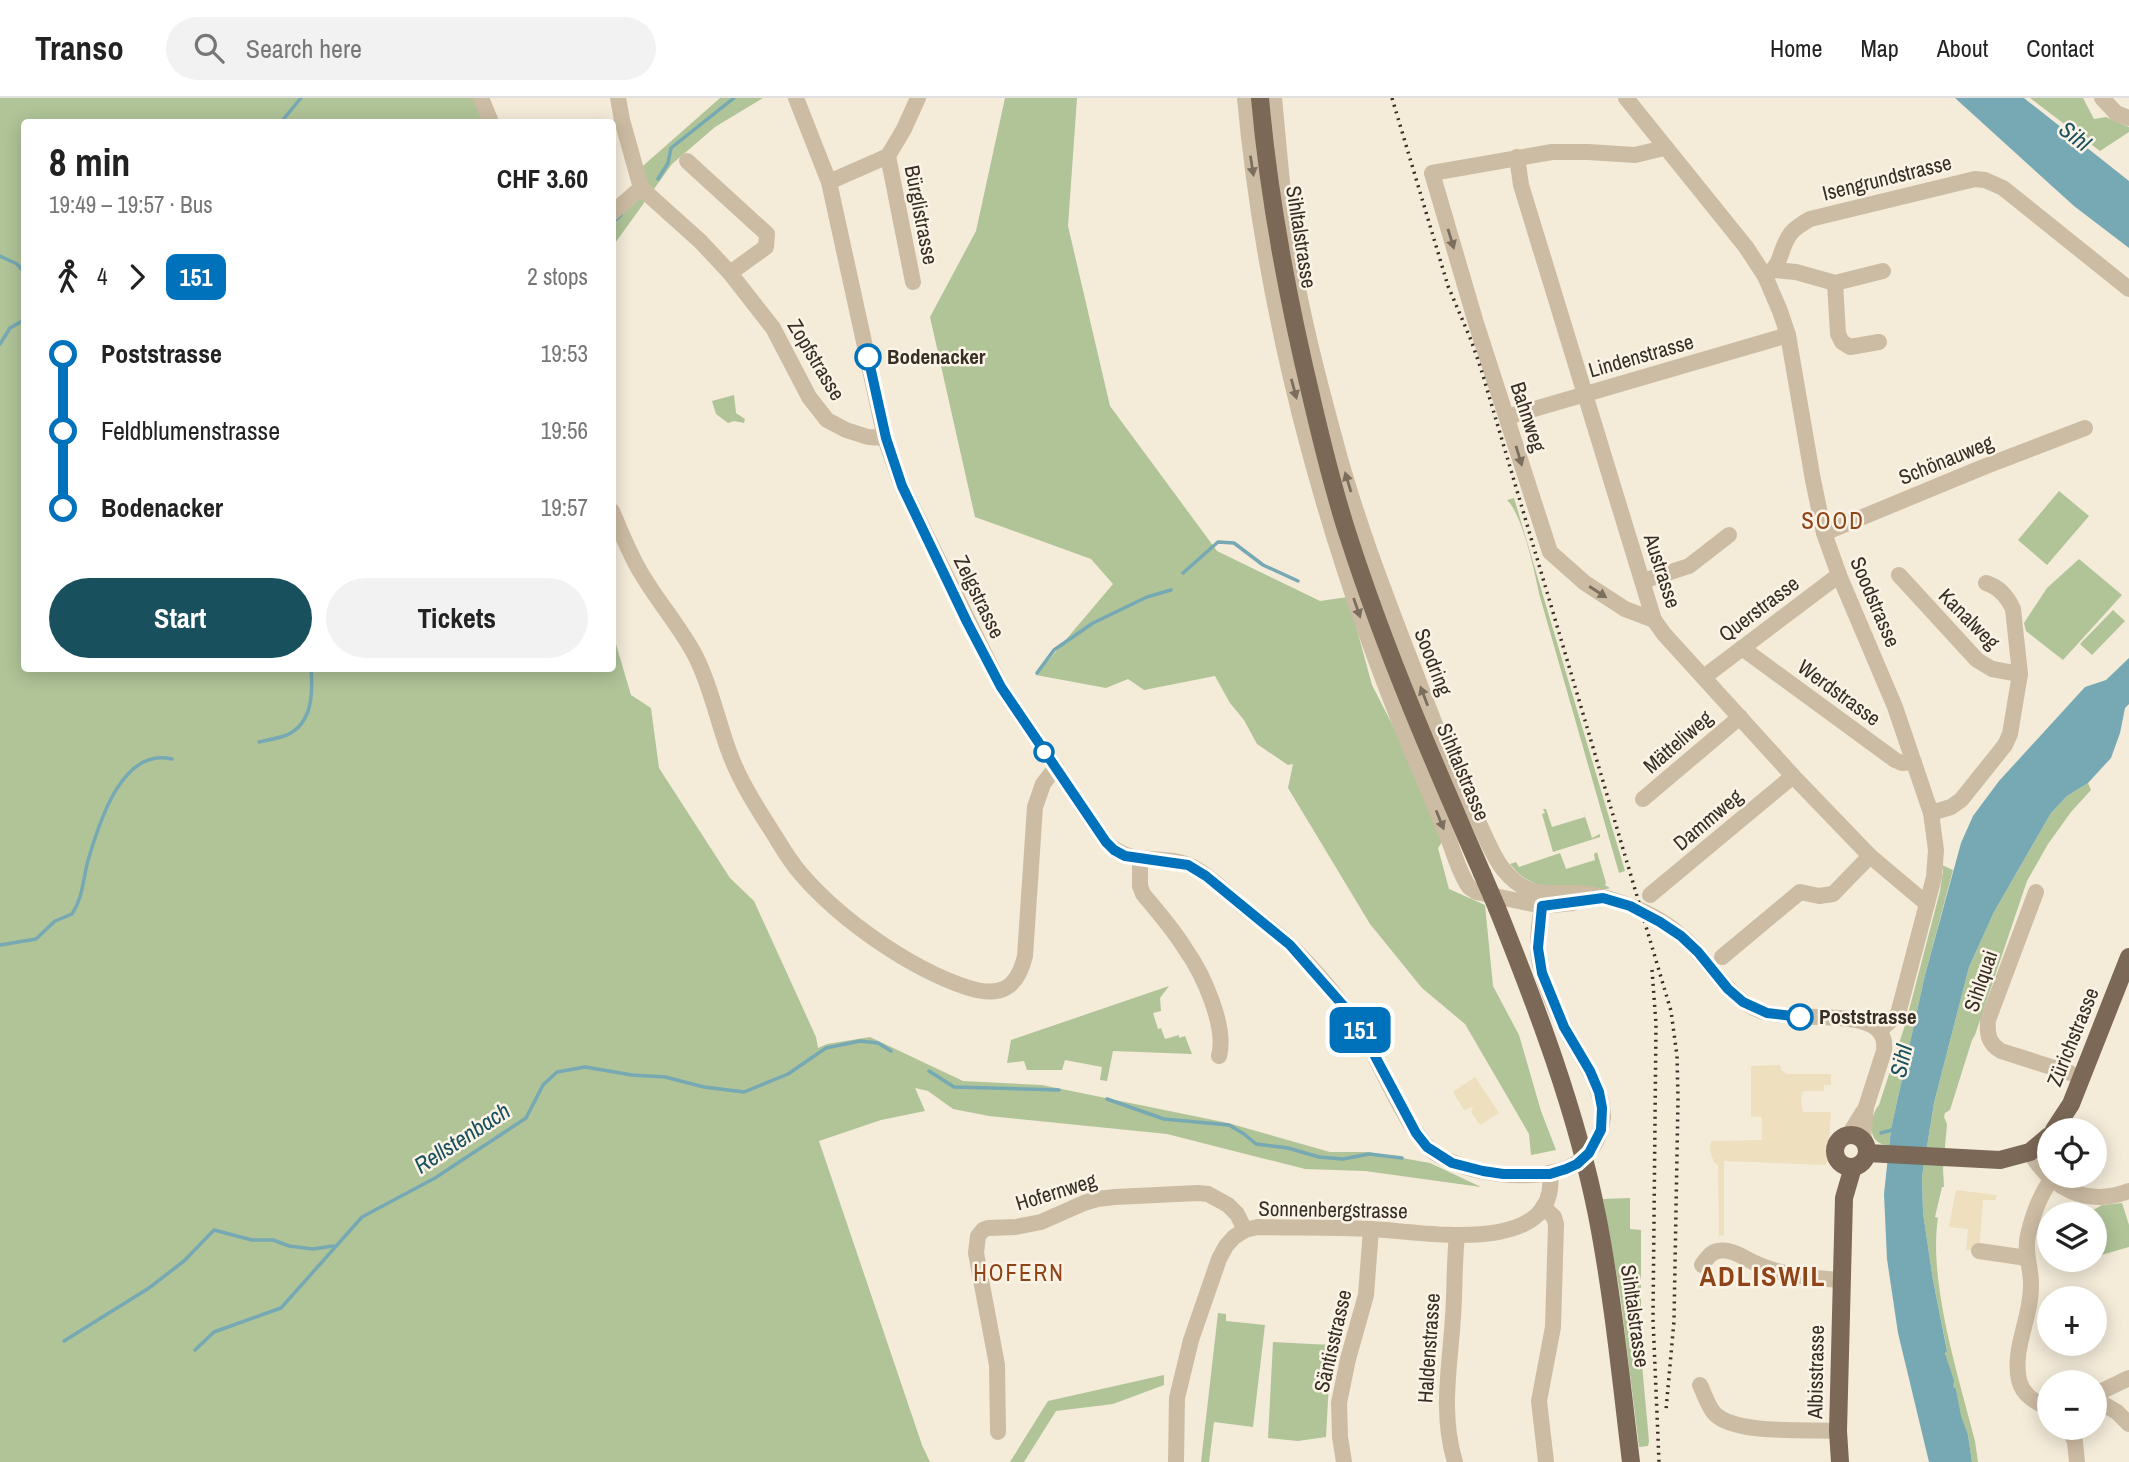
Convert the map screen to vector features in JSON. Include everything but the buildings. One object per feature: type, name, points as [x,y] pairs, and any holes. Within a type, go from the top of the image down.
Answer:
[{"type":"main road","name":"Sihltalstrasse","points":[[1260,98],[1270,192],[1282,268],[1301,360],[1349,538],[1415,718],[1527,983],[1575,1125],[1597,1213],[1611,1294],[1631,1462]]},
{"type":"main road","name":"Zürichstrasse","points":[[2062,1118],[2071,1104],[2129,957]]},
{"type":"main road","points":[[1864,1146],[1864,1161],[1848,1166],[1836,1158],[1835,1148],[1841,1138],[1864,1146],[1956,1159],[2000,1160],[2030,1152],[2037,1146]]},
{"type":"main road","name":"Albisstrasse","points":[[1840,1462],[1838,1431],[1844,1198],[1842,1184],[1848,1166]]},
{"type":"street","points":[[481,98],[490,119]]},
{"type":"street","points":[[616,210],[641,188],[618,98]]},
{"type":"street","name":"Zelgstrasse","points":[[796,98],[829,182],[886,438],[912,508],[1011,702],[1106,842],[1119,853],[1140,859],[1188,865],[1206,876],[1290,945],[1348,1011],[1416,1133],[1435,1152],[1452,1163],[1503,1174],[1550,1174],[1568,1168],[1585,1158],[1593,1148],[1603,1117],[1601,1099],[1594,1081],[1564,1027],[1542,973],[1538,948],[1543,900]]},
{"type":"street","name":"Bürglistrasse","points":[[829,182],[888,156],[918,98]]},
{"type":"street","points":[[1245,98],[1250,153],[1285,354],[1329,517],[1351,592],[1381,678],[1465,881],[1476,892],[1483,894],[1543,900],[1603,898],[1630,906],[1671,929],[1698,952],[1728,989],[1743,1002],[1778,1014],[1850,1020],[1868,1024],[1879,1031],[1885,1042],[1884,1051],[1866,1107],[1864,1146]]},
{"type":"street","name":"Soodring","points":[[1274,98],[1288,230],[1335,443],[1366,540],[1437,732],[1462,788],[1504,869]]},
{"type":"street","name":"Soodstrasse","points":[[1626,98],[1664,148],[1769,273],[1787,335],[1824,533],[1885,682],[1931,813],[1935,832],[1936,867],[1898,1014],[1879,1031]]},
{"type":"street","points":[[2102,98],[2116,113],[2129,118]]},
{"type":"street","points":[[1517,158],[1552,152],[1643,154],[1664,148]]},
{"type":"street","name":"Bürglistrasse","points":[[888,156],[913,282]]},
{"type":"street","name":"Bahnweg","points":[[1517,158],[1432,173],[1476,323],[1550,552],[1585,583],[1625,609],[1654,620]]},
{"type":"street","name":"Austrasse","points":[[1517,158],[1521,185],[1654,620],[1793,776],[1870,856],[1927,904]]},
{"type":"street","points":[[687,161],[767,234],[766,247],[730,273]]},
{"type":"street","name":"Isengrundstrasse","points":[[1769,273],[1778,264],[1790,234],[1810,219],[1975,180],[1985,180],[2003,188],[2129,289]]},
{"type":"street","name":"Zopfstrasse","points":[[641,188],[730,273],[766,318],[810,397],[827,420],[868,437],[886,438]]},
{"type":"street","points":[[1769,273],[1796,272],[1835,283],[1883,271]]},
{"type":"street","points":[[1835,283],[1838,334],[1842,341],[1850,347],[1879,342]]},
{"type":"street","name":"Lindenstrasse","points":[[1507,417],[1787,335]]},
{"type":"street","name":"Schönauweg","points":[[1824,533],[2085,428]]},
{"type":"street","points":[[616,520],[641,573],[695,656],[709,688],[731,758],[755,804],[784,850],[801,874],[842,915],[911,961],[957,984],[979,991],[1006,988],[1015,981],[1021,972],[1025,956],[1035,807],[1043,784],[1056,767]]},
{"type":"street","points":[[1643,581],[1689,566],[1729,534]]},
{"type":"street","name":"Querstrasse","points":[[1704,677],[1839,575]]},
{"type":"street","name":"Kanalweg","points":[[1899,575],[1977,660],[1992,669],[2020,674]]},
{"type":"street","name":"Kanalweg","points":[[1931,813],[1951,807],[1961,800],[2005,745],[2010,734],[2020,674],[2014,609],[1998,589],[1986,583]]},
{"type":"street","name":"Werdstrasse","points":[[1742,648],[1895,760],[1902,763],[1914,762]]},
{"type":"street","name":"Mätteliweg","points":[[1643,799],[1740,717]]},
{"type":"street","name":"Dammweg","points":[[1650,895],[1793,776]]},
{"type":"street","points":[[1722,957],[1800,892],[1819,896],[1833,894],[1870,856]]},
{"type":"street","points":[[1140,859],[1143,894],[1187,951],[1213,1007],[1222,1043],[1219,1056]]},
{"type":"street","points":[[1483,894],[1496,886],[1504,869],[1543,900]]},
{"type":"street","name":"Sihlquai","points":[[2036,892],[1989,1020],[1988,1038],[1992,1045],[2001,1051],[2070,1073]]},
{"type":"street","points":[[2030,1152],[2037,1164]]},
{"type":"street","points":[[1546,1462],[1539,1401],[1553,1327],[1556,1224],[1554,1217],[1543,1207],[1548,1195],[1550,1174]]},
{"type":"street","points":[[2037,1402],[2022,1390],[2018,1361],[2031,1289],[2027,1238],[2047,1188]]},
{"type":"street","points":[[2067,1188],[2088,1196],[2114,1196],[2129,1191]]},
{"type":"street","name":"Hofernweg","points":[[998,1432],[997,1365],[976,1253],[978,1236],[983,1230],[1041,1222],[1097,1199],[1198,1193],[1218,1198],[1228,1205],[1237,1214],[1245,1230]]},
{"type":"street","name":"Sonnenbergstrasse","points":[[1176,1462],[1177,1398],[1191,1340],[1219,1259],[1226,1246],[1245,1230],[1258,1227],[1491,1234],[1522,1226],[1543,1207]]},
{"type":"street","name":"Säntisstrasse","points":[[1344,1462],[1339,1404],[1366,1295],[1371,1229]]},
{"type":"street","name":"Haldenstrasse","points":[[1455,1462],[1447,1424],[1446,1400],[1457,1235]]},
{"type":"street","points":[[1702,1265],[1711,1254],[1721,1250],[1733,1252],[1775,1272],[1841,1280]]},
{"type":"street","points":[[1979,1251],[2027,1258]]},
{"type":"street","points":[[2107,1389],[2129,1378]]},
{"type":"street","points":[[1700,1385],[1713,1411],[1729,1423],[1755,1428],[1838,1431]]},
{"type":"street","points":[[2107,1407],[2117,1412],[2129,1424]]},
{"type":"street","points":[[2074,1440],[2077,1462]]},
{"type":"green space","points":[[0,98],[475,98],[484,119],[21,119],[21,672],[616,672],[616,644],[631,695],[651,708],[659,768],[730,878],[754,901],[816,1037],[818,1048],[870,1037],[963,1081],[1042,1085],[1228,1123],[1330,1152],[1368,1152],[1430,1163],[1481,1187],[1365,1171],[1305,1169],[1167,1134],[989,1116],[953,1109],[928,1091],[915,1088],[925,1111],[881,1120],[819,1141],[930,1462],[0,1462]]},
{"type":"green space","points":[[720,98],[763,98],[715,127],[672,164],[616,242],[616,214],[641,188],[636,172]]},
{"type":"green space","points":[[1005,98],[1077,98],[1068,226],[1110,406],[1217,551],[1320,601],[1348,597],[1372,685],[1395,730],[1442,842],[1438,848],[1449,889],[1485,905],[1493,986],[1519,1035],[1541,1111],[1556,1150],[1531,1155],[1529,1134],[1465,1024],[1422,988],[1370,924],[1288,788],[1293,764],[1288,765],[1257,744],[1215,676],[1144,690],[1128,679],[1106,688],[1036,675],[1113,584],[1091,559],[975,517],[930,317],[976,231]]},
{"type":"green space","points":[[2030,98],[2083,98],[2094,119],[2106,117],[2129,127],[2129,132],[2100,151]]},
{"type":"green space","points":[[734,395],[736,413],[745,419],[744,423],[728,423],[716,414],[712,401]]},
{"type":"green space","points":[[2059,491],[2089,516],[2047,565],[2018,540]]},
{"type":"green space","points":[[1514,498],[1625,871],[1619,873],[1540,597],[1528,546],[1518,518],[1507,500]]},
{"type":"green space","points":[[2079,559],[2122,595],[2063,660],[2026,631],[2024,623],[2047,588]]},
{"type":"green space","points":[[2113,610],[2125,621],[2092,655],[2080,644]]},
{"type":"green space","points":[[2088,783],[2091,790],[2048,844],[2027,881],[1950,1110],[1944,1117],[1947,1124],[1944,1187],[1935,1217],[1938,1218],[1937,1271],[1947,1330],[1975,1441],[1978,1462],[1972,1462],[1968,1435],[1960,1416],[1956,1389],[1945,1352],[1947,1350],[1923,1213],[1922,1177],[1934,1103],[1969,967],[1994,912],[2051,813],[2067,796]]},
{"type":"green space","points":[[1582,807],[1592,838],[1600,834],[1600,837],[1553,852],[1542,814],[1545,813],[1543,809],[1546,809],[1552,827],[1585,817]]},
{"type":"green space","points":[[1597,852],[1605,885],[1610,888],[1607,889],[1551,888],[1520,875],[1510,864],[1516,862],[1519,867],[1560,853],[1566,869],[1595,860],[1594,854]]},
{"type":"green space","points":[[1942,865],[1953,870],[1925,975],[1889,1146],[1875,1139],[1873,1118],[1906,1022],[1940,891]]},
{"type":"green space","points":[[1169,986],[1160,998],[1161,1011],[1153,1013],[1158,1029],[1161,1028],[1165,1039],[1185,1036],[1192,1054],[1113,1051],[1107,1081],[1100,1080],[1102,1067],[1065,1060],[1062,1070],[1027,1070],[1024,1061],[1007,1063],[1011,1040]]},
{"type":"green space","points":[[1630,1198],[1630,1229],[1641,1230],[1641,1354],[1649,1441],[1648,1446],[1639,1447],[1620,1293],[1603,1199]]},
{"type":"green space","points":[[2122,1203],[2129,1225],[2129,1247],[2107,1253],[2107,1204]]},
{"type":"green space","points":[[1218,1313],[1226,1314],[1226,1321],[1265,1325],[1253,1427],[1214,1422],[1209,1462],[1201,1462]]},
{"type":"green space","points":[[1273,1342],[1331,1345],[1326,1437],[1298,1441],[1268,1438]]},
{"type":"green space","points":[[1164,1375],[1164,1385],[1113,1404],[1056,1411],[1024,1462],[1010,1462],[1048,1401]]},
{"type":"shaded area","points":[[1780,1065],[1781,1070],[1787,1074],[1831,1074],[1831,1085],[1824,1085],[1824,1091],[1803,1091],[1801,1100],[1803,1112],[1831,1112],[1828,1160],[1825,1165],[1724,1161],[1724,1235],[1719,1236],[1718,1165],[1710,1151],[1711,1141],[1762,1140],[1762,1117],[1751,1117],[1751,1066]]},
{"type":"shaded area","points":[[1475,1077],[1499,1113],[1480,1125],[1471,1112],[1472,1107],[1464,1110],[1453,1092]]},
{"type":"shaded area","points":[[1956,1190],[1997,1195],[1995,1200],[1983,1200],[1979,1251],[1966,1250],[1968,1229],[1949,1227]]},
{"type":"water","points":[[1955,98],[2024,98],[2129,181],[2129,248],[2074,206]]},
{"type":"water","points":[[2129,658],[2129,704],[2125,708],[2111,758],[2088,783],[2067,796],[2051,813],[1994,912],[1969,967],[1934,1103],[1922,1177],[1923,1213],[1947,1351],[1945,1353],[1968,1435],[1972,1462],[1929,1462],[1898,1333],[1887,1259],[1884,1194],[1891,1129],[1925,975],[1961,843],[1973,816],[1999,781],[2085,687],[2106,680]]},
{"type":"waterway","points":[[284,119],[301,98]]},
{"type":"waterway","points":[[658,179],[668,163],[671,148],[734,98]]},
{"type":"waterway","points":[[616,219],[621,215]]},
{"type":"waterway","points":[[0,256],[21,269]]},
{"type":"waterway","points":[[0,344],[10,328],[21,322]]},
{"type":"waterway","points":[[1183,573],[1218,542],[1234,543],[1263,565],[1298,581]]},
{"type":"waterway","points":[[1037,673],[1054,650],[1093,623],[1147,597],[1171,590]]},
{"type":"waterway","points":[[259,742],[287,735],[302,723],[310,706],[311,672]]},
{"type":"waterway","points":[[0,945],[36,939],[55,921],[72,914],[79,900],[100,824],[116,790],[140,764],[155,758],[172,759]]},
{"type":"waterway","name":"Rellstenbach","points":[[195,1350],[214,1332],[281,1308],[362,1217],[435,1178],[526,1118],[543,1085],[557,1072],[585,1067],[632,1075],[665,1077],[704,1087],[744,1092],[788,1074],[826,1048],[860,1041],[878,1043],[891,1051]]},
{"type":"waterway","name":"Rellstenbach","points":[[929,1071],[954,1087],[1059,1090]]},
{"type":"waterway","name":"Rellstenbach","points":[[1107,1099],[1164,1119],[1229,1125],[1256,1144],[1288,1148],[1319,1157],[1343,1159],[1369,1154],[1402,1158]]},
{"type":"waterway","name":"Rellstenbach","points":[[1881,1133],[1892,1130]]},
{"type":"waterway","points":[[64,1341],[149,1288],[184,1261],[214,1230],[252,1240],[273,1240],[289,1246],[313,1249],[333,1246]]},
{"type":"railway","points":[[1392,98],[1448,286],[1481,369],[1671,1011],[1677,1056],[1678,1099],[1674,1321],[1666,1410]]},
{"type":"railway","points":[[1652,970],[1656,1024],[1653,1319],[1659,1462]]},
{"type":"bus line","name":"151","points":[[868,357],[886,438],[902,486],[967,622],[1001,687],[1106,842],[1125,856],[1188,865],[1206,876],[1290,945],[1348,1011],[1416,1133],[1427,1147],[1452,1163],[1483,1171],[1531,1175],[1550,1174],[1577,1164],[1589,1153],[1598,1139],[1603,1117],[1599,1092],[1564,1027],[1539,963],[1542,906],[1603,898],[1630,906],[1681,936],[1743,1002],[1767,1013],[1800,1017]]},
{"type":"place","name":"Bodenacker","points":[[868,357]]},
{"type":"place","name":"Poststrasse","points":[[1800,1017]]},
{"type":"district","name":"SOOD","points":[[1833,521]]},
{"type":"district","name":"HOFERN","points":[[1019,1273]]},
{"type":"district","name":"ADLISWIL","points":[[1763,1276]]},
{"type":"water label","name":"Sihl","points":[[2075,136]]},
{"type":"water label","name":"Sihl","points":[[1901,1061]]}]
